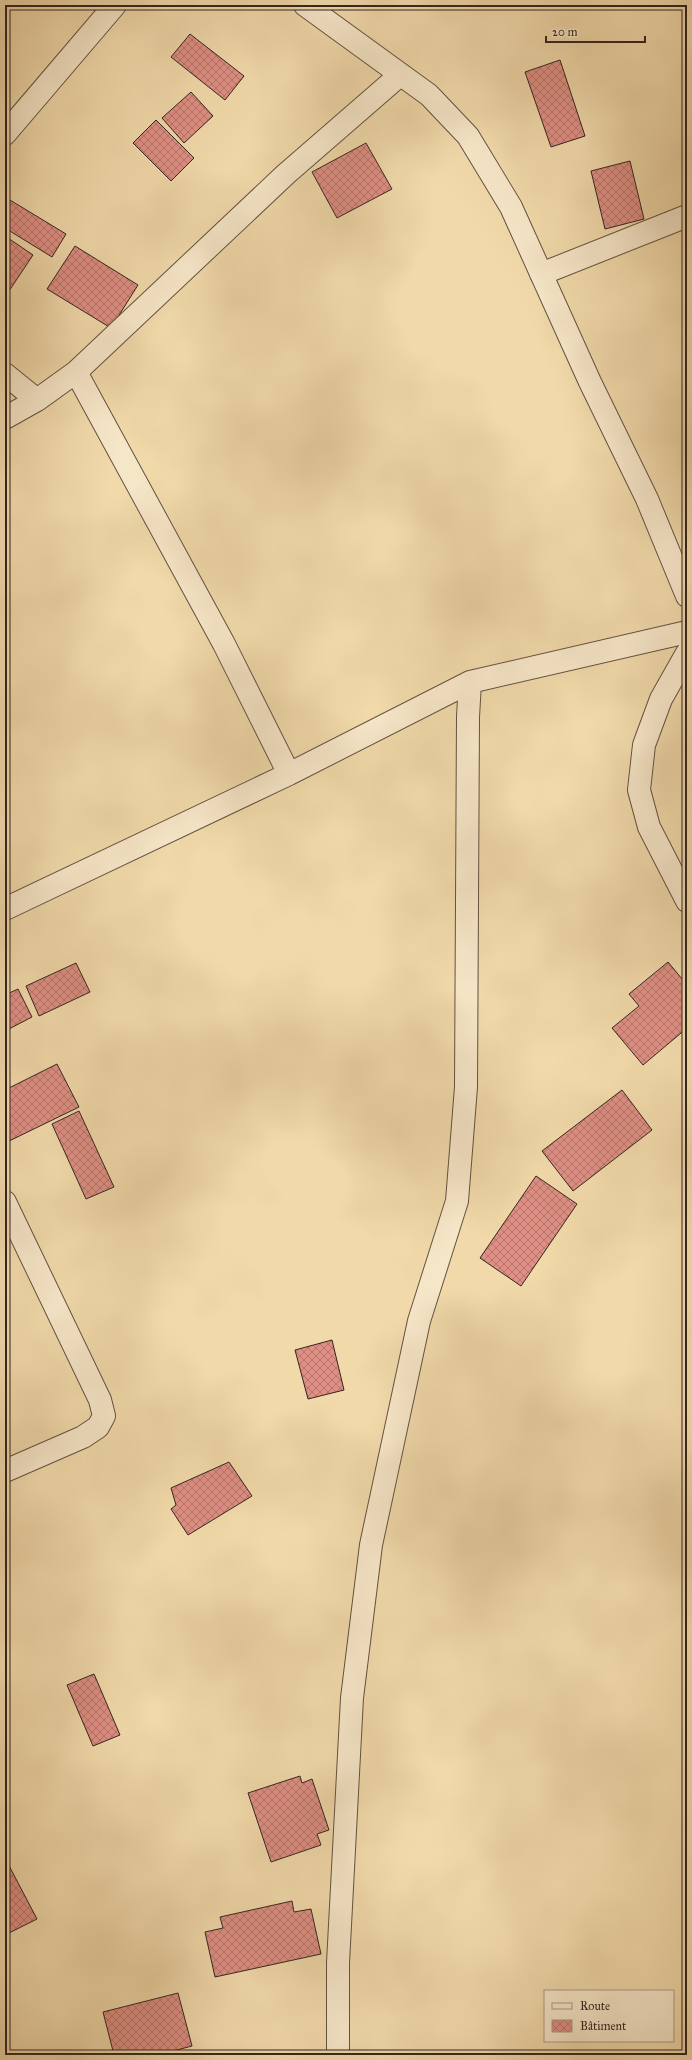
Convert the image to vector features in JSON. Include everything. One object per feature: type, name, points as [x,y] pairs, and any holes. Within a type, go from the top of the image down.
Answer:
[{"type":"street","points":[[5,134],[115,5]]},
{"type":"street","points":[[305,5],[428,95],[468,136],[511,207],[646,500],[687,596]]},
{"type":"street","points":[[5,418],[37,400],[76,372],[286,174],[400,75]]},
{"type":"street","points":[[541,274],[687,216]]},
{"type":"street","points":[[76,372],[224,644],[289,774]]},
{"type":"street","points":[[5,374],[37,400]]},
{"type":"street","points":[[5,909],[289,774],[470,682],[687,632]]},
{"type":"street","points":[[687,653],[661,699],[644,745],[639,790],[649,827],[687,901]]},
{"type":"street","points":[[338,2055],[338,1963],[352,1698],[371,1545],[419,1320],[457,1200],[466,1087],[465,956],[468,716],[470,682]]},
{"type":"street","points":[[5,1202],[100,1400],[104,1416],[98,1427],[83,1437],[5,1471]]},
{"type":"building","points":[[190,34],[244,76],[225,100],[171,57]]},
{"type":"building","points":[[560,60],[585,136],[551,147],[525,72]]},
{"type":"building","points":[[191,92],[213,116],[184,143],[162,118]]},
{"type":"building","points":[[156,120],[194,158],[171,181],[133,143]]},
{"type":"building","points":[[366,143],[392,189],[337,218],[312,172]]},
{"type":"building","points":[[630,161],[644,219],[605,229],[591,171]]},
{"type":"building","points":[[5,197],[66,234],[52,257],[5,228]]},
{"type":"building","points":[[5,236],[33,255],[5,297]]},
{"type":"building","points":[[75,246],[138,285],[111,328],[47,289]]},
{"type":"building","points":[[668,962],[687,985],[687,1028],[643,1065],[612,1028],[639,1006],[629,994]]},
{"type":"building","points":[[76,963],[90,992],[39,1016],[26,986]]},
{"type":"building","points":[[18,989],[32,1017],[5,1031],[5,995]]},
{"type":"building","points":[[57,1064],[79,1107],[5,1143],[5,1090]]},
{"type":"building","points":[[622,1090],[652,1130],[573,1191],[542,1151]]},
{"type":"building","points":[[79,1111],[114,1187],[86,1199],[52,1124]]},
{"type":"building","points":[[536,1176],[577,1204],[521,1286],[480,1258]]},
{"type":"building","points":[[332,1340],[344,1390],[308,1399],[295,1350]]},
{"type":"building","points":[[229,1462],[252,1496],[188,1535],[171,1509],[176,1505],[171,1488]]},
{"type":"building","points":[[94,1674],[120,1735],[93,1746],[67,1685]]},
{"type":"building","points":[[300,1776],[302,1783],[312,1779],[329,1830],[317,1834],[321,1845],[271,1862],[248,1793]]},
{"type":"building","points":[[5,1858],[37,1919],[5,1935]]},
{"type":"building","points":[[292,1901],[294,1912],[311,1909],[321,1954],[215,1977],[205,1932],[223,1928],[220,1917]]},
{"type":"building","points":[[178,1993],[192,2046],[158,2055],[114,2055],[103,2012]]}]
